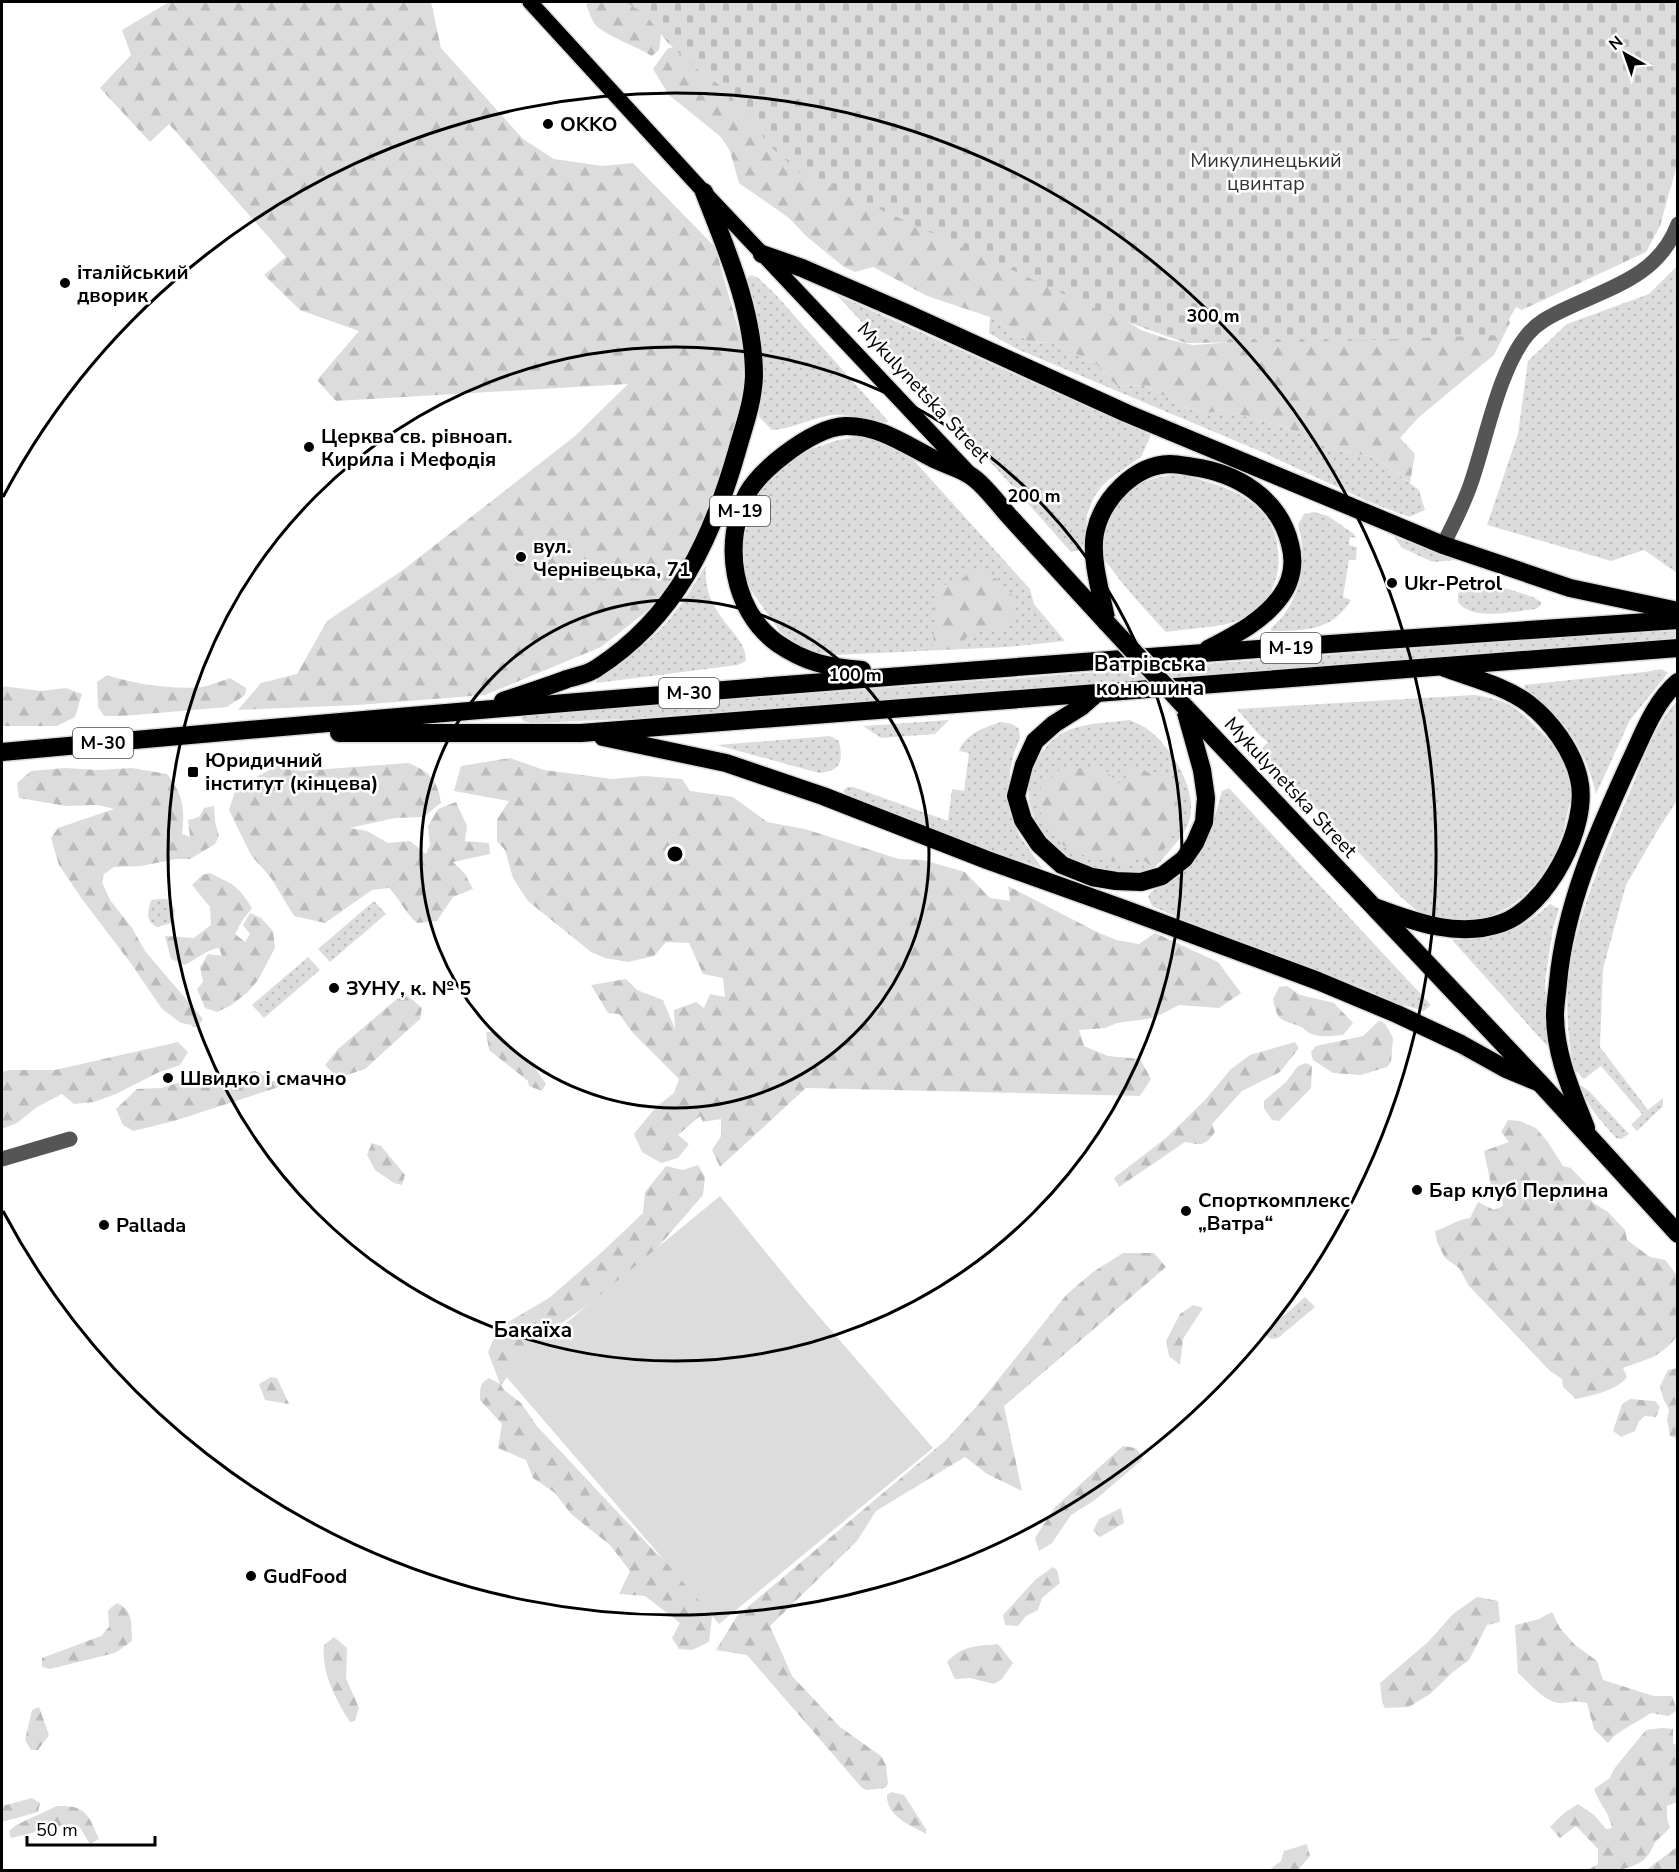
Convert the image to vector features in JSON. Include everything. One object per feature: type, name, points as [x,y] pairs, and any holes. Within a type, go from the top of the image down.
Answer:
[{"type":"highway","points":[[475,711],[595,670],[628,646],[659,616],[680,589],[703,546],[728,483],[750,411],[754,376],[751,338],[738,281],[704,192]]},
{"type":"highway","points":[[762,254],[801,268],[906,313],[1126,413],[1443,545],[1570,588],[1677,611]]},
{"type":"highway","name":"М-19","points":[[972,476],[879,431],[846,426],[823,432],[795,446],[772,464],[748,492],[737,516],[733,541],[734,566],[740,590],[761,627],[776,642],[798,656],[823,666],[904,675],[1677,620]]},
{"type":"highway","points":[[1107,623],[1095,559],[1094,534],[1103,508],[1117,490],[1141,472],[1169,464],[1211,470],[1249,486],[1268,501],[1287,532],[1292,551],[1292,567],[1290,581],[1282,596],[1260,619],[1203,652]]},
{"type":"highway","name":"Mykulynetska Street","points":[[972,476],[1185,707],[1540,1083],[1677,1234]]},
{"type":"highway","name":"М-30","points":[[205,733],[581,733],[1677,648]]},
{"type":"highway","points":[[1374,907],[1435,927],[1474,928],[1503,923],[1523,911],[1548,886],[1562,862],[1576,829],[1581,802],[1580,780],[1572,758],[1545,719],[1528,703],[1506,691],[1440,667]]},
{"type":"highway","name":"М-30","points":[[2,752],[904,675]]},
{"type":"highway","name":"М-19","points":[[1590,1138],[1567,1080],[1558,1040],[1555,1015],[1563,940],[1570,909],[1600,828],[1653,716],[1669,689],[1677,682]]},
{"type":"highway","points":[[1097,693],[1081,708],[1054,724],[1035,741],[1024,765],[1016,796],[1023,820],[1039,844],[1062,865],[1092,877],[1116,881],[1141,882],[1162,876],[1184,859],[1195,843],[1204,822],[1206,798],[1202,770],[1185,707]]},
{"type":"highway","points":[[581,733],[726,763],[823,796],[977,856],[1318,981],[1397,1014],[1461,1044],[1506,1069],[1540,1083]]},
{"type":"main road","name":"Mykulynetska Street","points":[[530,2],[704,192],[972,476]]},
{"type":"street","points":[[1443,545],[1471,484],[1506,373],[1528,334],[1543,320],[1618,287],[1636,276],[1655,261],[1674,234],[1677,224]]},
{"type":"street","points":[[2,1159],[70,1139]]},
{"type":"green space","points":[[169,2],[431,2],[441,48],[523,139],[554,159],[602,166],[633,163],[715,247],[744,349],[743,391],[724,466],[698,532],[676,575],[646,612],[601,647],[485,695],[358,705],[238,710],[261,683],[297,674],[327,621],[403,570],[575,436],[628,384],[336,401],[317,380],[359,331],[300,310],[264,275],[286,257],[169,124],[150,142],[100,88],[131,55],[122,30]]},
{"type":"green space","points":[[590,2],[642,2],[661,33],[659,50],[652,56],[604,32],[591,18],[586,5]]},
{"type":"green space","name":"Микулинецький цвинтар","points":[[626,2],[1677,2],[1677,165],[1660,226],[1646,252],[1522,310],[1516,307],[1500,335],[1346,341],[1186,343],[1116,318],[799,172],[772,148],[726,90],[697,69],[668,43],[645,14]]},
{"type":"green space","points":[[680,47],[1141,330],[1167,339],[1193,345],[1308,337],[1506,315],[1510,323],[1494,355],[1419,417],[1400,438],[1415,454],[1410,483],[1375,457],[1338,451],[1283,426],[1221,410],[1209,413],[1190,409],[1145,386],[1116,385],[1096,364],[1050,342],[1031,343],[990,317],[927,296],[873,267],[855,272],[844,267],[806,236],[789,218],[739,183],[730,151],[721,137],[669,95],[653,69],[668,48]]},
{"type":"green space","points":[[1677,266],[1677,573],[1644,550],[1611,561],[1487,525],[1518,434],[1528,361],[1567,324],[1649,294]]},
{"type":"green space","points":[[750,275],[757,277],[776,295],[889,422],[832,415],[772,430],[759,417],[761,381],[744,284]]},
{"type":"green space","points":[[837,295],[1151,435],[1141,457],[1112,477],[1094,497],[1087,515],[1085,541],[1081,550],[1071,552]]},
{"type":"green space","points":[[990,317],[1031,343],[1050,342],[1085,358],[1096,364],[1116,385],[1145,386],[1190,409],[1209,413],[1221,410],[1283,426],[1338,451],[1375,457],[1419,490],[1425,510],[1409,517],[1367,501],[1262,452],[1015,348],[989,333]]},
{"type":"green space","points":[[859,436],[877,439],[909,455],[1030,589],[1034,604],[1065,641],[1008,647],[834,655],[805,650],[780,632],[746,583],[742,550],[749,516],[759,491],[778,469],[803,452]]},
{"type":"green space","points":[[1177,474],[1211,483],[1242,496],[1267,518],[1274,533],[1278,551],[1278,571],[1267,599],[1251,615],[1232,623],[1166,632],[1130,593],[1103,557],[1105,529],[1116,504],[1123,496],[1140,483]]},
{"type":"green space","points":[[1314,512],[1328,516],[1354,534],[1356,538],[1350,537],[1349,545],[1357,547],[1356,560],[1349,560],[1343,597],[1351,600],[1335,618],[1317,627],[1295,631],[1271,631],[1289,607],[1300,581],[1302,553],[1298,525],[1304,514]]},
{"type":"green space","points":[[1393,536],[1455,560],[1433,562],[1402,548]]},
{"type":"green space","points":[[706,565],[707,588],[712,602],[719,615],[742,644],[746,661],[738,665],[596,683],[606,672],[662,628]]},
{"type":"green space","points":[[981,569],[1006,587],[1014,601],[1012,618],[1007,630],[979,631],[967,637],[958,649],[932,650],[938,619],[933,602],[939,586],[961,582],[968,572]]},
{"type":"green space","points":[[1483,581],[1533,597],[1541,602],[1541,605],[1536,609],[1506,613],[1473,612],[1458,602],[1458,594],[1466,583]]},
{"type":"green space","points":[[1677,631],[1677,640],[955,695],[625,719],[533,723],[523,721],[521,718],[524,715],[1606,634]]},
{"type":"green space","points":[[1661,669],[1668,673],[1630,720],[1596,794],[1586,762],[1571,734],[1551,710],[1525,689],[1524,685]]},
{"type":"green space","points":[[107,675],[141,684],[179,688],[202,687],[230,678],[246,688],[245,695],[227,707],[104,716],[98,707],[97,682]]},
{"type":"green space","points":[[2,686],[41,691],[66,688],[82,694],[75,717],[57,726],[2,726]]},
{"type":"green space","points":[[1474,695],[1510,705],[1531,722],[1562,756],[1569,772],[1571,786],[1566,820],[1559,844],[1548,866],[1516,902],[1496,914],[1474,920],[1450,921],[1424,915],[1415,910],[1261,750],[1268,742],[1237,709]]},
{"type":"green space","points":[[1677,701],[1677,801],[1626,885],[1603,969],[1600,1047],[1648,1110],[1663,1098],[1663,1106],[1637,1131],[1631,1125],[1642,1114],[1601,1066],[1584,1079],[1574,1069],[1568,1022],[1569,974],[1579,926],[1603,857],[1650,743],[1662,720]]},
{"type":"green space","points":[[949,720],[935,734],[881,738],[863,726]]},
{"type":"green space","points":[[1130,720],[1155,736],[1172,756],[1185,781],[1191,806],[1187,827],[1155,867],[1140,874],[1122,876],[1086,868],[1057,851],[1041,832],[1032,811],[1029,788],[1039,757],[1045,748],[1062,733],[1086,725]]},
{"type":"green space","points":[[1001,722],[1012,724],[1019,729],[1020,738],[1010,771],[1011,812],[1019,835],[1042,868],[849,797],[843,791],[847,787],[853,787],[948,821],[952,789],[964,791],[969,753],[959,751],[962,745],[976,732]]},
{"type":"green space","points":[[830,736],[839,741],[841,754],[839,763],[832,770],[819,773],[717,745]]},
{"type":"green space","points":[[510,758],[544,770],[612,779],[644,776],[682,779],[690,791],[733,797],[767,822],[805,829],[899,859],[923,860],[965,872],[990,898],[1010,901],[1008,886],[1116,940],[1139,944],[1155,933],[1218,962],[1241,993],[1219,1008],[1179,1005],[1154,1018],[1117,1023],[1105,1028],[1079,1030],[1084,1046],[1108,1056],[1140,1059],[1151,1079],[1140,1096],[806,1088],[720,1167],[712,1150],[721,1136],[721,1119],[703,1122],[700,1116],[678,1135],[689,1144],[678,1158],[661,1163],[642,1152],[634,1134],[656,1107],[674,1093],[679,1079],[633,1033],[619,1014],[608,1013],[591,985],[626,979],[637,990],[663,1000],[675,1029],[674,1010],[696,1002],[704,1008],[710,994],[725,997],[723,978],[703,974],[689,943],[666,942],[654,956],[628,962],[605,958],[591,952],[528,901],[513,878],[505,850],[497,841],[497,819],[509,801],[454,791],[461,766]]},
{"type":"green space","points":[[408,763],[422,769],[431,777],[438,788],[441,803],[423,817],[395,818],[350,828],[367,831],[388,843],[410,841],[426,854],[430,845],[428,826],[438,809],[456,802],[467,826],[465,841],[489,843],[490,854],[453,862],[465,874],[473,889],[453,897],[437,921],[417,923],[389,888],[372,890],[325,923],[294,916],[271,878],[251,855],[229,810],[236,788],[277,766],[301,771]]},
{"type":"green space","points":[[1127,766],[1140,768],[1154,776],[1172,776],[1178,810],[1177,821],[1169,843],[1159,856],[1150,865],[1138,856],[1124,863],[1078,854],[1060,843],[1053,829],[1037,808],[1041,787],[1060,770],[1084,768],[1104,769],[1117,782],[1125,785]]},
{"type":"green space","points":[[65,768],[98,770],[132,768],[167,774],[177,788],[182,802],[182,834],[190,837],[188,820],[199,817],[204,808],[214,806],[219,836],[215,844],[190,859],[176,859],[141,866],[114,867],[104,874],[102,882],[110,900],[132,928],[145,951],[203,1019],[198,1027],[181,1023],[162,1009],[59,865],[51,838],[58,828],[114,809],[98,805],[66,806],[19,798],[17,783],[31,771]]},
{"type":"green space","points":[[1229,788],[1431,1005],[1424,1011],[1396,1003],[1152,906],[1148,896],[1176,878],[1197,857],[1208,837],[1222,791]]},
{"type":"green space","points":[[210,873],[236,887],[252,908],[235,934],[245,942],[250,934],[243,925],[250,913],[261,918],[273,931],[275,948],[258,980],[248,992],[230,1006],[217,1012],[205,1008],[197,989],[203,982],[200,967],[208,954],[222,956],[219,948],[206,952],[185,965],[171,959],[165,936],[194,938],[211,925],[210,907],[192,885],[202,875]]},
{"type":"green space","points":[[167,899],[175,910],[172,923],[157,927],[149,919],[151,900]]},
{"type":"green space","points":[[374,901],[386,914],[330,962],[318,949]]},
{"type":"green space","points":[[1550,904],[1559,909],[1553,928],[1545,982],[1549,1048],[1452,940],[1493,935],[1515,928]]},
{"type":"green space","points":[[308,957],[320,970],[264,1018],[252,1005]]},
{"type":"green space","points":[[1287,986],[1300,995],[1334,1003],[1353,1023],[1343,1035],[1321,1036],[1313,1035],[1302,1027],[1281,1019],[1273,999],[1279,987]]},
{"type":"green space","points":[[408,996],[422,1008],[420,1019],[365,1069],[338,1078],[325,1065],[338,1049],[398,998]]},
{"type":"green space","points":[[1380,1020],[1386,1025],[1393,1038],[1391,1062],[1387,1067],[1361,1075],[1333,1073],[1313,1060],[1311,1052],[1316,1046],[1363,1036]]},
{"type":"green space","points":[[496,1031],[535,1068],[546,1084],[542,1091],[529,1086],[528,1081],[489,1050],[486,1032]]},
{"type":"green space","points":[[178,1042],[188,1052],[180,1065],[94,1102],[74,1104],[62,1094],[37,1107],[17,1123],[2,1129],[2,1072],[55,1070]]},
{"type":"green space","points":[[1295,1042],[1299,1048],[1280,1072],[1242,1091],[1212,1124],[1215,1132],[1205,1143],[1185,1142],[1119,1187],[1114,1178],[1166,1138],[1205,1100],[1231,1069],[1250,1055]]},
{"type":"green space","points":[[1306,1063],[1312,1066],[1311,1088],[1279,1121],[1272,1120],[1264,1108],[1264,1101],[1286,1082],[1298,1066]]},
{"type":"green space","points":[[255,1071],[273,1081],[288,1084],[174,1121],[133,1131],[123,1125],[116,1109],[137,1089],[161,1088],[195,1078],[222,1077]]},
{"type":"green space","points":[[1579,1084],[1589,1091],[1629,1134],[1621,1139],[1616,1138],[1590,1106]]},
{"type":"green space","points":[[1508,1120],[1520,1121],[1536,1128],[1563,1166],[1571,1168],[1586,1184],[1592,1202],[1608,1212],[1625,1230],[1627,1240],[1650,1257],[1665,1260],[1676,1274],[1677,1336],[1659,1354],[1623,1368],[1627,1377],[1617,1386],[1604,1392],[1576,1399],[1563,1387],[1562,1379],[1550,1371],[1469,1286],[1459,1268],[1445,1258],[1437,1242],[1435,1231],[1470,1218],[1478,1202],[1494,1210],[1503,1206],[1502,1198],[1491,1185],[1484,1151],[1509,1142],[1501,1132]]},
{"type":"green space","points":[[372,1143],[381,1146],[405,1175],[402,1185],[394,1183],[375,1170],[367,1155]]},
{"type":"green space","points":[[698,1165],[705,1177],[703,1195],[652,1254],[609,1290],[552,1330],[533,1356],[516,1366],[501,1385],[521,1403],[536,1425],[655,1552],[679,1573],[712,1617],[709,1642],[692,1650],[679,1649],[672,1638],[680,1623],[645,1596],[619,1594],[630,1571],[610,1545],[571,1514],[555,1493],[533,1478],[526,1460],[498,1448],[502,1424],[480,1400],[480,1393],[482,1385],[489,1378],[500,1384],[488,1352],[493,1340],[505,1324],[549,1298],[643,1213],[645,1192],[666,1166],[683,1170]]},
{"type":"green space","points":[[720,1196],[804,1299],[933,1448],[719,1624],[504,1374]]},
{"type":"green space","points":[[1123,1253],[1154,1253],[1166,1267],[1004,1406],[1022,1491],[987,1474],[965,1457],[876,1511],[857,1541],[770,1626],[792,1676],[840,1727],[881,1756],[886,1765],[888,1784],[885,1788],[867,1790],[862,1788],[747,1655],[716,1650],[737,1616],[946,1440],[977,1406],[1067,1294],[1093,1272]]},
{"type":"green space","points":[[1305,1297],[1315,1307],[1278,1338],[1271,1339],[1263,1334]]},
{"type":"green space","points":[[1193,1305],[1203,1308],[1183,1339],[1180,1365],[1169,1356],[1166,1341],[1180,1314]]},
{"type":"green space","points":[[1678,1368],[1677,1439],[1670,1436],[1667,1419],[1669,1410],[1660,1386],[1668,1370]]},
{"type":"green space","points":[[271,1377],[277,1378],[289,1404],[265,1400],[259,1384]]},
{"type":"green space","points":[[1630,1399],[1655,1401],[1660,1407],[1656,1417],[1645,1416],[1639,1421],[1635,1431],[1621,1437],[1613,1431],[1622,1404]]},
{"type":"green space","points":[[1123,1446],[1135,1448],[1143,1456],[1142,1460],[1095,1500],[1071,1515],[1052,1543],[1039,1551],[1035,1538],[1055,1507]]},
{"type":"green space","points":[[1121,1508],[1124,1523],[1100,1537],[1093,1531],[1099,1519]]},
{"type":"green space","points":[[1053,1567],[1057,1570],[1060,1583],[1042,1598],[1038,1610],[1026,1616],[1018,1626],[1005,1625],[1003,1615],[1036,1579]]},
{"type":"green space","points":[[1477,1597],[1498,1601],[1500,1622],[1487,1625],[1469,1660],[1430,1694],[1409,1707],[1385,1708],[1380,1683],[1428,1642],[1453,1614]]},
{"type":"green space","points":[[117,1603],[129,1614],[132,1641],[115,1653],[50,1669],[42,1667],[42,1658],[101,1636],[109,1627],[108,1610]]},
{"type":"green space","points":[[1552,1612],[1560,1628],[1575,1645],[1597,1661],[1603,1680],[1654,1696],[1672,1696],[1677,1710],[1669,1716],[1651,1713],[1623,1730],[1608,1743],[1594,1729],[1587,1703],[1557,1703],[1544,1697],[1518,1673],[1515,1625],[1539,1619]]},
{"type":"green space","points":[[334,1637],[347,1648],[346,1678],[359,1708],[355,1721],[350,1722],[327,1675],[324,1645]]},
{"type":"green space","points":[[998,1644],[1013,1663],[1002,1679],[994,1684],[970,1678],[955,1679],[947,1662],[953,1656],[970,1647]]},
{"type":"green space","points":[[39,1707],[49,1735],[38,1750],[31,1750],[25,1740],[32,1710]]},
{"type":"green space","points":[[1673,1729],[1673,1743],[1677,1746],[1677,1802],[1667,1806],[1670,1828],[1656,1841],[1649,1854],[1637,1864],[1621,1869],[1588,1870],[1598,1864],[1598,1849],[1576,1826],[1560,1838],[1550,1827],[1564,1813],[1578,1804],[1594,1815],[1606,1829],[1612,1828],[1594,1789],[1610,1778],[1614,1769],[1646,1730]]},
{"type":"green space","points":[[891,1792],[904,1795],[926,1829],[926,1834],[900,1819],[890,1809],[887,1795]]},
{"type":"green space","points":[[32,1798],[40,1803],[38,1812],[2,1822],[2,1806]]},
{"type":"green space","points":[[57,1806],[80,1809],[89,1817],[99,1839],[90,1844],[79,1826],[70,1824],[11,1838],[9,1831],[16,1825]]},
{"type":"green space","points":[[1307,1844],[1310,1856],[1298,1870],[1269,1870],[1281,1861],[1284,1851]]},
{"type":"green space","points":[[1677,1847],[1677,1870],[1646,1870]]},
{"type":"place","name":"OKKO","points":[[548,124]]},
{"type":"place","name":"італійський дворик","points":[[65,283]]},
{"type":"place","name":"Церква св. рівноап. Кирила і Мефодія","points":[[309,447]]},
{"type":"place","name":"вул. Чернівецька, 71","points":[[521,557]]},
{"type":"place","name":"Ukr-Petrol","points":[[1392,583]]},
{"type":"place","name":"Юридичний інститут (кінцева)","points":[[193,772]]},
{"type":"place","name":"ЗУНУ, к. № 5","points":[[334,988]]},
{"type":"place","name":"Швидко і смачно","points":[[168,1078]]},
{"type":"place","name":"Бар клуб Перлина","points":[[1417,1190]]},
{"type":"place","name":"Спорткомплекс „Ватра“","points":[[1186,1211]]},
{"type":"place","name":"Pallada","points":[[104,1225]]},
{"type":"place","name":"GudFood","points":[[251,1576]]},
{"type":"district","name":"Ватрівська конюшина","points":[[1150,676]]},
{"type":"district","name":"Бакаїха","points":[[533,1330]]}]
